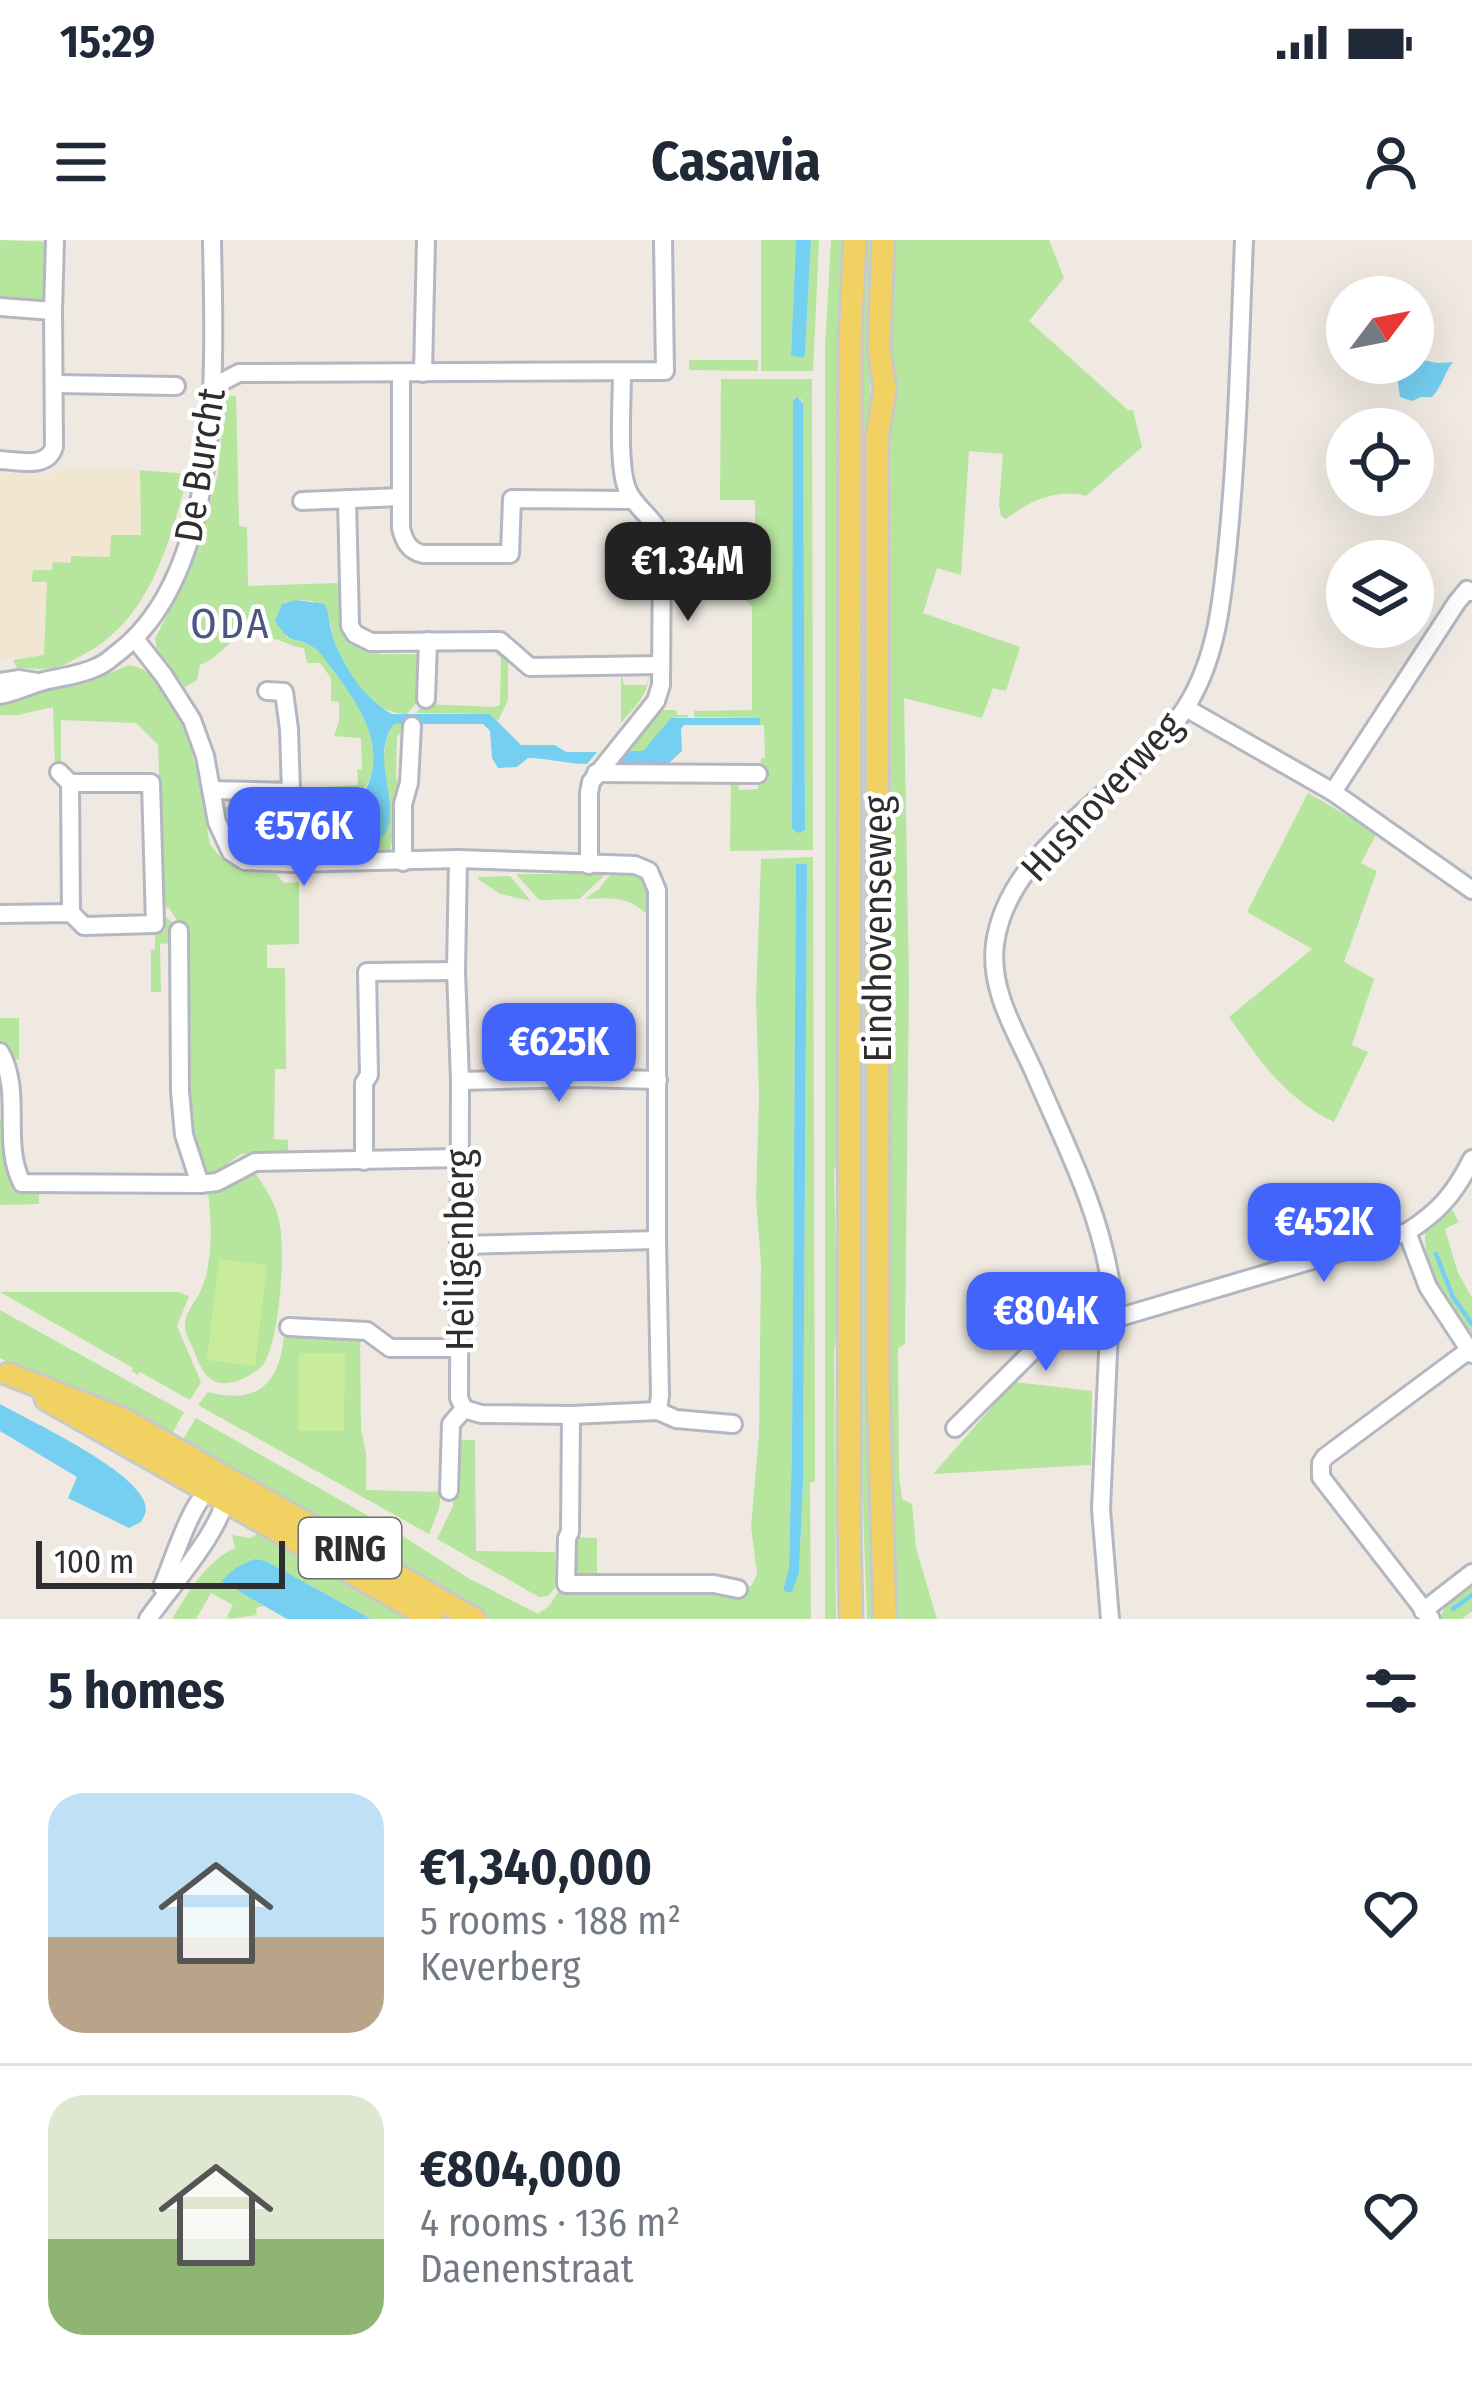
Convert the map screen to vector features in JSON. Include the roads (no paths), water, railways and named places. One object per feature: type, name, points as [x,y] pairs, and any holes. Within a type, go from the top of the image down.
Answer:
[{"type":"main road","name":"Eindhovenseweg","points":[[851,1619],[850,340],[855,240]]},
{"type":"main road","name":"Eindhovenseweg","points":[[883,240],[879,350],[885,389],[877,438],[878,1382],[885,1619]]},
{"type":"main road","name":"RING","points":[[4,1371],[123,1419],[474,1619]]},
{"type":"main road","name":"RING","points":[[4,1371],[67,1413],[433,1619]]},
{"type":"main road","name":"Eindhovenseweg","points":[[841,1619],[841,1602],[851,1581]]},
{"type":"main road","name":"Eindhovenseweg","points":[[851,1581],[861,1602],[861,1619]]},
{"type":"street","points":[[0,460],[44,461],[54,447],[55,240]]},
{"type":"street","name":"De Burcht","points":[[0,695],[100,666],[152,621],[184,558],[204,476],[214,386],[212,240]]},
{"type":"street","points":[[423,373],[426,240]]},
{"type":"street","points":[[214,386],[239,374],[664,371],[663,240]]},
{"type":"street","name":"Hushoverweg","points":[[1110,1619],[1101,1509],[1111,1286],[1106,1251],[1089,1199],[995,986],[995,944],[1008,897],[1051,843],[1186,708],[1209,660],[1223,591],[1235,465],[1244,240]]},
{"type":"street","points":[[0,308],[53,311]]},
{"type":"street","points":[[401,373],[401,497],[404,539],[412,550],[510,554],[512,499],[633,500]]},
{"type":"street","points":[[589,865],[589,793],[596,772],[656,701],[661,685],[662,538],[633,500],[623,477],[622,373]]},
{"type":"street","points":[[55,384],[176,386]]},
{"type":"street","points":[[302,500],[401,497]]},
{"type":"street","points":[[347,499],[350,626],[371,642],[500,641],[530,668],[661,665]]},
{"type":"street","points":[[1333,792],[1457,602],[1467,590],[1472,592]]},
{"type":"street","points":[[136,639],[192,720],[205,756],[217,822],[231,852],[245,861],[458,859],[635,865],[650,872],[657,890],[658,1411]]},
{"type":"street","points":[[426,699],[428,640]]},
{"type":"street","name":"De Burcht","points":[[0,682],[38,682]]},
{"type":"street","points":[[211,790],[290,792],[284,692],[267,691]]},
{"type":"street","points":[[1186,708],[1333,792],[1472,890]]},
{"type":"street","points":[[404,862],[403,804],[412,726]]},
{"type":"street","points":[[596,772],[758,774]]},
{"type":"street","points":[[0,914],[71,914],[85,926],[155,924],[151,782],[64,778],[71,914]]},
{"type":"street","name":"Heiligenberg","points":[[449,1490],[451,1424],[464,1409],[459,1398],[458,859]]},
{"type":"street","points":[[179,931],[180,1090],[184,1135],[200,1184]]},
{"type":"street","points":[[364,1161],[364,1083],[369,1075],[367,972],[456,970]]},
{"type":"street","points":[[0,1052],[12,1088],[6,1107],[15,1170],[22,1183],[200,1184],[218,1182],[255,1162],[459,1158]]},
{"type":"street","points":[[460,1081],[658,1080]]},
{"type":"street","points":[[1110,1320],[1407,1232],[1432,1216],[1458,1186],[1472,1160]]},
{"type":"street","points":[[1407,1232],[1428,1287],[1471,1352],[1325,1457],[1319,1470],[1427,1615],[1472,1573]]},
{"type":"street","points":[[459,1245],[657,1240]]},
{"type":"street","points":[[955,1428],[1084,1300],[1111,1286]]},
{"type":"street","points":[[290,1328],[368,1331],[390,1348],[459,1348]]},
{"type":"street","points":[[464,1409],[481,1414],[571,1415],[658,1411],[676,1419],[733,1424]]},
{"type":"street","points":[[571,1415],[566,1584],[738,1588]]},
{"type":"street","points":[[149,1617],[192,1516],[216,1495],[227,1476]]},
{"type":"water","points":[[796,240],[811,240],[802,358],[791,355]]},
{"type":"water","points":[[1434,362],[1453,362],[1432,397],[1412,401],[1400,397],[1398,384],[1434,384]]},
{"type":"water","points":[[797,397],[803,403],[805,830],[798,833],[792,829],[793,400]]},
{"type":"water","points":[[296,600],[325,604],[335,643],[351,674],[373,701],[392,714],[490,714],[521,745],[597,752],[587,764],[528,758],[517,767],[498,768],[492,758],[490,731],[483,724],[394,724],[384,758],[388,828],[372,842],[348,837],[341,832],[337,815],[369,782],[373,767],[370,736],[358,707],[321,654],[289,638],[275,621],[282,604]]},
{"type":"water","points":[[671,718],[760,718],[760,725],[684,725],[682,751],[669,763],[615,764],[625,751],[643,751]]},
{"type":"water","points":[[796,864],[807,864],[803,1482],[799,1573],[792,1592],[787,1592],[783,1590],[789,1567],[792,1444]]},
{"type":"water","points":[[0,1404],[123,1477],[145,1504],[141,1522],[129,1528],[68,1498],[77,1477],[0,1431]]},
{"type":"water","points":[[255,1559],[371,1619],[287,1619],[221,1581]]},
{"type":"waterway","points":[[1436,1254],[1453,1297],[1472,1324]]},
{"type":"waterway","points":[[1453,1609],[1472,1595]]},
{"type":"district","name":"ODA","points":[[231,623]]}]
